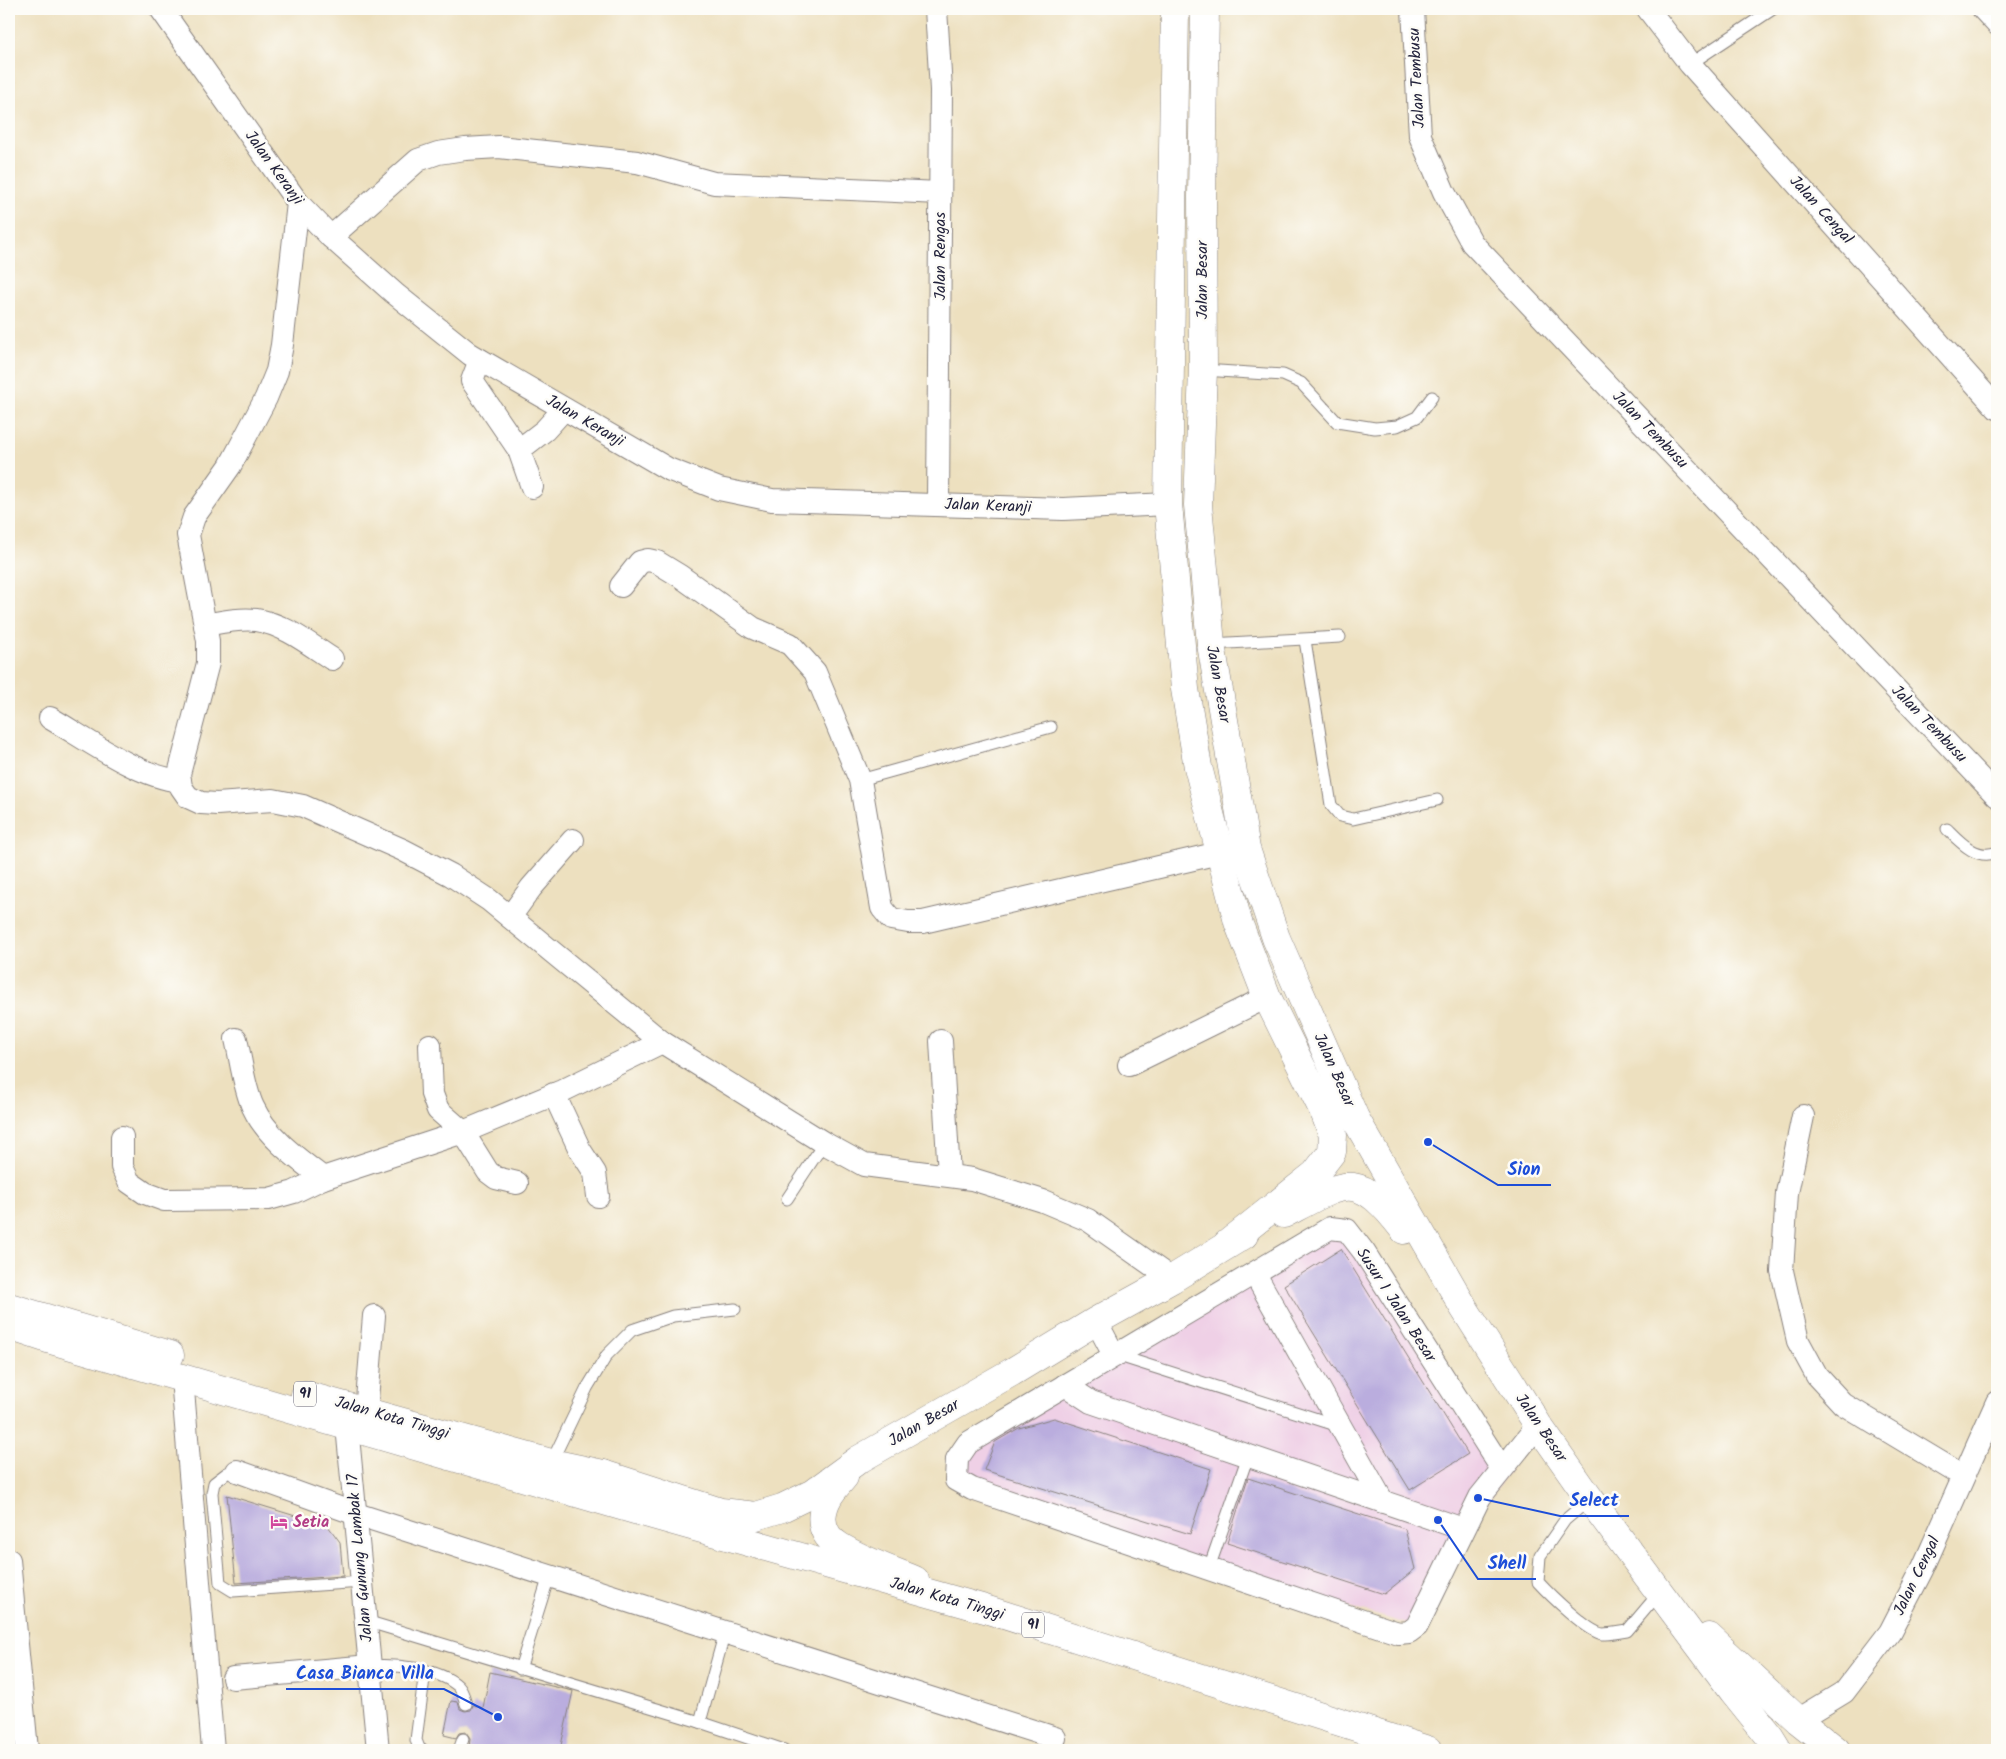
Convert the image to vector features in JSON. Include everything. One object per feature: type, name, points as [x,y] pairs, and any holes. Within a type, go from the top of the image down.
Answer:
[{"type":"main road","name":"Jalan Besar","points":[[1175,9],[1168,504],[1185,690],[1198,767],[1238,922],[1267,996],[1325,1114],[1334,1142],[1332,1152],[1315,1174],[1227,1244]]},
{"type":"main road","name":"Jalan Besar","points":[[1205,9],[1202,197],[1203,370],[1198,505],[1211,644],[1246,849],[1276,938],[1356,1118],[1464,1308],[1538,1425],[1590,1499],[1778,1750]]},
{"type":"main road","name":"Jalan Besar","points":[[603,1474],[721,1512],[756,1516],[782,1508],[813,1493],[858,1460],[1012,1372],[1096,1321],[1172,1279],[1227,1244],[1332,1189],[1347,1186],[1357,1187],[1372,1194],[1386,1206],[1464,1308]]},
{"type":"main road","name":"Jalan Kota Tinggi","points":[[9,1307],[635,1510],[985,1610],[1414,1748]]},
{"type":"main road","points":[[9,1326],[182,1378],[357,1419]]},
{"type":"main road","name":"Jalan Kota Tinggi","points":[[357,1419],[603,1474]]},
{"type":"main road","points":[[858,1460],[829,1495],[823,1512],[822,1524],[828,1536],[836,1544],[851,1552],[985,1610]]},
{"type":"main road","name":"Jalan Besar","points":[[1660,1592],[1798,1720],[1836,1750]]},
{"type":"street","name":"Jalan Keranji","points":[[161,9],[298,203],[331,237],[434,327],[480,360],[668,469],[719,489],[772,500],[1063,509],[1168,504]]},
{"type":"street","name":"Jalan Rengas","points":[[936,9],[940,90],[938,504]]},
{"type":"street","name":"Jalan Tembusu","points":[[1414,9],[1420,136],[1444,192],[1472,243],[1997,796]]},
{"type":"street","name":"Jalan Cengal","points":[[1648,9],[1690,64],[1997,408]]},
{"type":"street","points":[[1983,9],[1997,24]]},
{"type":"street","points":[[331,237],[418,160],[438,153],[464,149],[499,147],[637,162],[714,183],[940,193]]},
{"type":"street","points":[[298,203],[282,345],[277,371],[248,434],[230,466],[194,517],[188,535],[208,641],[208,663],[179,774],[181,787],[188,797],[201,803],[273,800],[303,806],[403,850],[451,875],[489,900],[662,1042],[864,1165],[972,1179],[1043,1201],[1088,1220],[1172,1279]]},
{"type":"street","points":[[480,360],[472,381],[519,450],[532,487]]},
{"type":"street","points":[[519,450],[544,430],[564,409]]},
{"type":"street","points":[[621,586],[640,562],[648,560],[657,562],[753,628],[790,644],[815,672],[860,780],[882,908],[891,919],[923,922],[1219,853]]},
{"type":"street","points":[[205,625],[237,620],[256,620],[277,626],[303,639],[332,659]]},
{"type":"street","points":[[50,718],[124,761],[165,780],[180,781]]},
{"type":"street","points":[[510,918],[532,888],[573,840]]},
{"type":"street","points":[[1129,1065],[1267,996]]},
{"type":"street","points":[[236,1039],[253,1107],[281,1143],[323,1178]]},
{"type":"street","points":[[941,1040],[949,1175]]},
{"type":"street","points":[[122,1136],[122,1167],[129,1182],[145,1193],[164,1200],[269,1199],[294,1192],[323,1178],[463,1132],[554,1094],[662,1042]]},
{"type":"street","points":[[430,1045],[432,1094],[438,1110],[463,1132],[488,1172],[496,1178],[517,1183]]},
{"type":"street","points":[[554,1094],[580,1150],[596,1172],[598,1196]]},
{"type":"street","points":[[1803,1116],[1787,1193],[1782,1271],[1798,1341],[1817,1376],[1842,1404],[1963,1476]]},
{"type":"street","name":"Susur 1 Jalan Besar","points":[[1255,1274],[1330,1228],[1347,1230],[1369,1261],[1502,1469]]},
{"type":"street","points":[[1383,1502],[1255,1274],[1114,1355],[968,1443],[957,1459],[956,1480],[972,1489],[1398,1633],[1409,1632],[1417,1626],[1480,1497],[1538,1425]]},
{"type":"street","name":"Jalan Gunung Lambak 17","points":[[374,1316],[357,1419],[356,1514],[378,1750]]},
{"type":"street","points":[[1096,1321],[1114,1355]]},
{"type":"street","points":[[182,1378],[213,1750]]},
{"type":"street","points":[[1065,1385],[1091,1402],[1463,1529]]},
{"type":"street","name":"Jalan Cengal","points":[[1798,1720],[1844,1692],[1890,1632],[1922,1570],[1997,1402]]},
{"type":"street","points":[[237,1471],[356,1514],[725,1632],[1057,1744]]},
{"type":"street","points":[[9,1560],[27,1750]]},
{"type":"street","points":[[233,1678],[370,1666]]},
{"type":"lane","points":[[1690,64],[1773,9]]},
{"type":"lane","points":[[1203,370],[1283,375],[1301,383],[1337,422],[1375,428],[1397,426],[1417,417],[1432,397]]},
{"type":"lane","points":[[1211,644],[1340,637]]},
{"type":"lane","points":[[1305,640],[1331,805],[1340,816],[1353,819],[1437,800]]},
{"type":"lane","points":[[860,780],[1051,726]]},
{"type":"lane","points":[[1947,829],[1965,847],[1978,853],[1995,854],[1997,852]]},
{"type":"lane","points":[[787,1199],[824,1142]]},
{"type":"lane","points":[[551,1463],[587,1388],[607,1356],[632,1330],[673,1316],[735,1309]]},
{"type":"lane","points":[[1114,1355],[1340,1427]]},
{"type":"lane","points":[[1210,1568],[1248,1456]]},
{"type":"lane","points":[[237,1471],[227,1473],[214,1483],[212,1493],[220,1583],[233,1591],[362,1582]]},
{"type":"lane","points":[[1590,1499],[1565,1520],[1540,1556],[1538,1582],[1552,1597],[1585,1624],[1602,1634],[1627,1631],[1660,1592]]},
{"type":"lane","points":[[520,1669],[549,1576]]},
{"type":"lane","points":[[366,1621],[700,1722],[784,1750]]},
{"type":"lane","points":[[700,1722],[725,1632]]},
{"type":"lane","points":[[370,1666],[391,1665],[425,1671],[443,1677],[457,1685],[463,1693],[466,1704]]},
{"type":"lane","points":[[422,1750],[419,1748],[416,1740],[425,1671]]},
{"type":"shaded area","points":[[1351,1225],[1510,1469],[1482,1509],[1424,1629],[970,1495],[962,1439]]},
{"type":"building","points":[[1341,1249],[1468,1454],[1410,1490],[1284,1285]]},
{"type":"building","points":[[1054,1418],[1211,1469],[1190,1534],[984,1470],[995,1442],[1019,1428]]},
{"type":"building","points":[[1248,1478],[1405,1529],[1415,1569],[1384,1594],[1227,1543]]},
{"type":"building","points":[[227,1495],[328,1526],[340,1542],[343,1576],[236,1583]]},
{"type":"building","points":[[490,1672],[573,1691],[560,1750],[469,1750],[470,1738],[466,1732],[459,1733],[456,1738],[444,1735],[451,1701],[458,1702],[460,1709],[465,1711],[471,1710],[473,1705],[483,1708]]},
{"type":"place","name":"Sion","points":[[1428,1142]]},
{"type":"place","name":"Select","points":[[1478,1498]]},
{"type":"place","name":"Shell","points":[[1438,1520]]},
{"type":"place","name":"Setia","points":[[279,1522]]},
{"type":"place","name":"Casa Bianca Villa","points":[[498,1717]]}]
